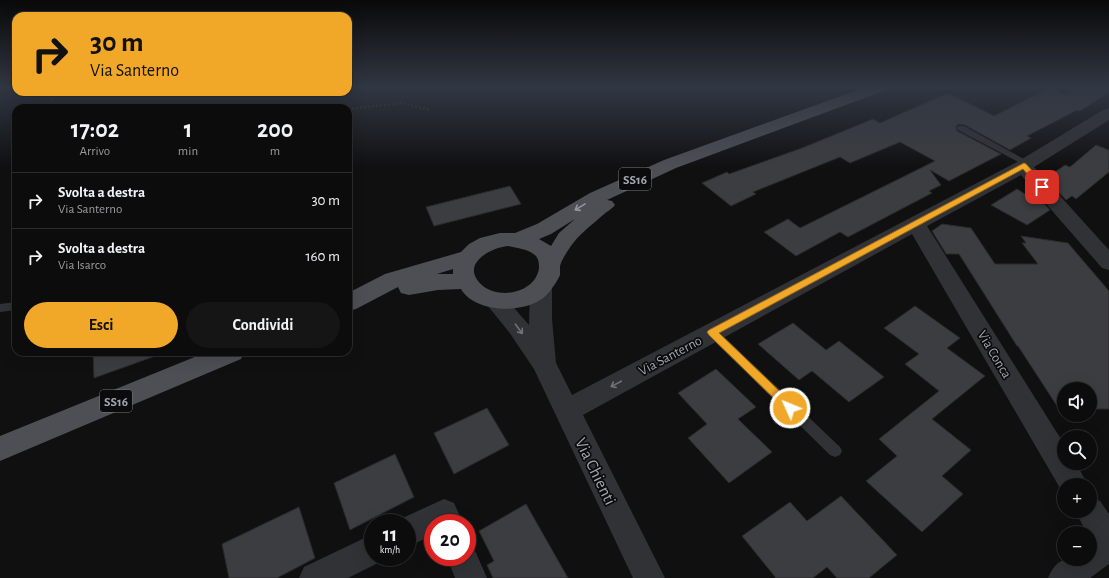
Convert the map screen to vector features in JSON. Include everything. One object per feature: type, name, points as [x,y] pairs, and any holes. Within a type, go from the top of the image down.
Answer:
[{"type":"main road","name":"SS16","points":[[520,240],[544,229],[597,197],[664,166],[809,114]]},
{"type":"main road","name":"SS16","points":[[541,288],[549,276],[551,263],[566,238],[598,209],[617,198],[758,133]]},
{"type":"main road","name":"SS16","points":[[352,301],[393,280],[469,257],[476,249],[496,240],[520,240],[531,243],[540,248],[547,255],[551,263]]},
{"type":"main road","points":[[469,257],[465,265],[464,273],[466,281],[472,290],[482,296],[494,300],[507,301],[532,295],[541,288]]},
{"type":"main road","name":"SS16","points":[[352,302],[419,284],[466,281]]},
{"type":"main road","name":"SS16","points":[[0,449],[217,356]]},
{"type":"street","name":"Via Santerno","points":[[566,410],[1105,121]]},
{"type":"street","points":[[1025,164],[1109,263]]},
{"type":"street","name":"Via Conca","points":[[916,223],[1070,478]]},
{"type":"street","name":"Via Chienti","points":[[541,288],[540,319],[544,363]]},
{"type":"street","name":"Via Chienti","points":[[494,300],[517,326],[544,363],[649,578]]},
{"type":"street","points":[[1094,518],[1109,542]]},
{"type":"street","points":[[1064,578],[1109,545]]},
{"type":"street","points":[[315,578],[364,554]]},
{"type":"street","points":[[466,566],[471,578]]},
{"type":"lane","points":[[961,128],[1025,164]]},
{"type":"lane","points":[[0,308],[12,306]]},
{"type":"lane","points":[[712,332],[835,451]]},
{"type":"building","points":[[900,114],[990,114],[994,116],[998,114],[1069,114],[1027,136],[1031,138],[1010,150],[965,125],[958,124],[956,127],[957,131],[1001,154],[949,181],[930,170],[941,185],[929,191],[932,193],[848,237],[840,232],[796,256],[764,232],[788,219],[800,228],[935,161],[900,142],[850,163],[840,157],[753,192],[756,194],[731,206],[702,183],[727,172],[729,174],[802,148],[873,119],[880,123]]},
{"type":"building","points":[[1096,145],[1109,150],[1109,172],[1076,199],[1072,196],[1066,200],[1046,178],[1065,165],[1070,167]]},
{"type":"building","points":[[510,186],[521,204],[434,226],[426,207]]},
{"type":"building","points":[[1017,189],[1025,194],[1031,189],[1050,210],[1027,225],[991,205]]},
{"type":"building","points":[[942,224],[971,228],[995,264],[1038,264],[1022,243],[1026,243],[1021,236],[1068,243],[1109,291],[1109,409],[1097,409],[1097,382],[1057,382],[1057,406],[959,254],[946,254],[932,231]]},
{"type":"building","points":[[915,306],[960,338],[947,348],[985,376],[932,419],[971,450],[942,476],[963,494],[922,532],[866,481],[897,456],[879,439],[939,391],[905,364],[919,354],[884,328]]},
{"type":"building","points":[[793,323],[826,350],[839,341],[884,377],[849,402],[812,371],[799,380],[758,344]]},
{"type":"building","points":[[93,356],[155,356],[94,378]]},
{"type":"building","points":[[716,369],[756,407],[738,419],[772,452],[729,483],[688,438],[707,424],[678,393]]},
{"type":"building","points":[[487,408],[509,445],[454,474],[434,433]]},
{"type":"building","points":[[395,454],[414,497],[381,514],[364,514],[364,523],[350,530],[334,483]]},
{"type":"building","points":[[841,496],[897,555],[869,578],[837,578],[827,567],[813,578],[776,578],[742,536],[790,502],[807,521]]},
{"type":"building","points":[[526,504],[568,578],[493,578],[487,565],[494,561],[479,531]]},
{"type":"building","points":[[299,507],[315,558],[277,578],[229,578],[222,544]]},
{"type":"route","points":[[790,408],[712,332],[1024,166],[1042,187]]}]
